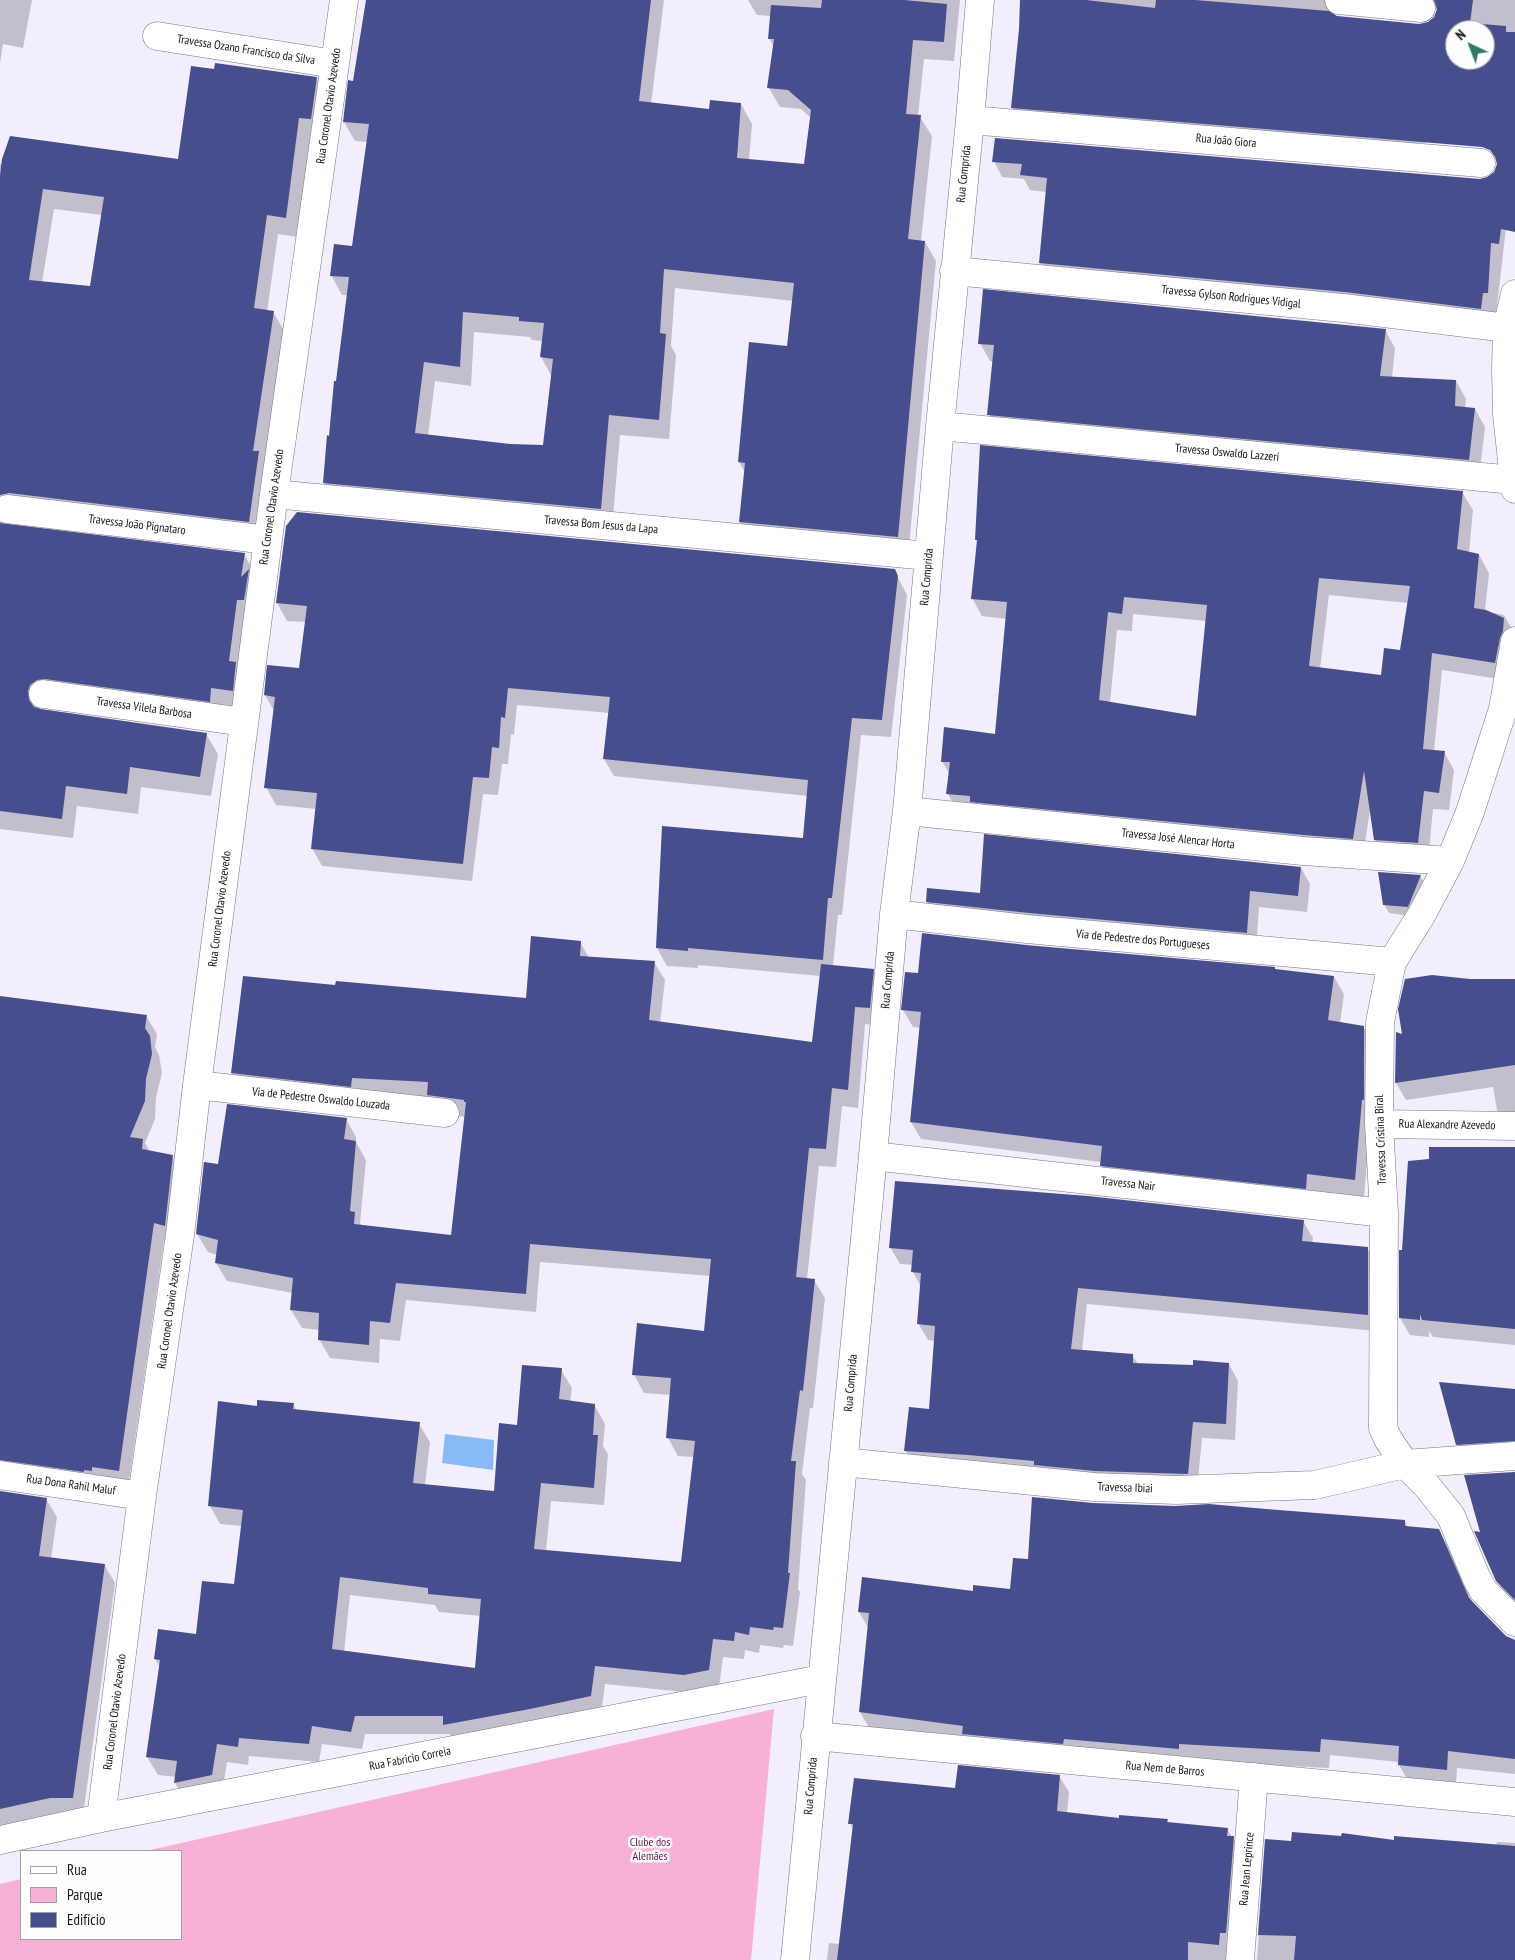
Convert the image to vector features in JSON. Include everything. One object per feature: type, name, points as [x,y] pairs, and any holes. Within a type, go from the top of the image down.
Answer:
[{"type":"street","name":"Rua Coronel Otavio Azevedo","points":[[101,1818],[142,1496],[180,1235],[196,1085],[274,494],[344,0]]},
{"type":"street","name":"Rua Comprida","points":[[794,1960],[873,1156],[894,914],[907,811],[928,556],[980,0]]},
{"type":"street","points":[[1338,0],[1422,8]]},
{"type":"street","name":"Travessa Ozano Francisco da Silva","points":[[157,36],[335,64]]},
{"type":"street","name":"Rua João Giora","points":[[970,120],[1481,163]]},
{"type":"street","name":"Travessa Gylson Rodrigues Vidigal","points":[[954,271],[1343,308],[1507,328]]},
{"type":"street","points":[[1515,294],[1507,328],[1506,371],[1507,414],[1515,484]]},
{"type":"street","name":"Travessa Oswaldo Lazzeri","points":[[940,426],[1515,484]]},
{"type":"street","name":"Travessa Bom Jesus da Lapa","points":[[274,494],[928,556]]},
{"type":"street","name":"Travessa João Pignataro","points":[[7,509],[268,540]]},
{"type":"street","name":"Travessa Cristina Biral","points":[[1515,641],[1503,709],[1470,812],[1450,860],[1422,914],[1392,962],[1380,1022],[1378,1124],[1384,1212],[1383,1428],[1405,1464],[1427,1486],[1451,1516],[1483,1590],[1515,1622]]},
{"type":"street","name":"Travessa Vilela Barbosa","points":[[44,694],[244,722]]},
{"type":"street","name":"Travessa José Alencar Horta","points":[[907,811],[1294,850],[1450,860]]},
{"type":"street","name":"Via de Pedestre dos Portugueses","points":[[894,914],[1027,929],[1392,962]]},
{"type":"street","name":"Via de Pedestre Oswaldo Louzada","points":[[196,1085],[445,1113]]},
{"type":"street","name":"Rua Alexandre Azevedo","points":[[1378,1124],[1515,1126]]},
{"type":"street","name":"Travessa Nair","points":[[873,1156],[1384,1212]]},
{"type":"street","name":"Travessa Ibiai","points":[[843,1462],[1094,1487],[1176,1490],[1315,1485],[1405,1464],[1515,1456]]},
{"type":"street","name":"Rua Dona Rahil Maluf","points":[[0,1475],[142,1496]]},
{"type":"street","name":"Rua Fabricio Correia","points":[[0,1840],[101,1818],[821,1679]]},
{"type":"street","name":"Rua Nem de Barros","points":[[815,1736],[1515,1802]]},
{"type":"street","name":"Rua Jean Leprince","points":[[1240,1960],[1254,1777]]},
{"type":"green space","name":"Clube dos Alemães","points":[[774,1709],[751,1960],[0,1960],[0,1884],[20,1879],[20,1940],[182,1940],[182,1850],[150,1850]]},
{"type":"water","points":[[445,1434],[494,1440],[493,1470],[442,1463]]},
{"type":"building","points":[[366,0],[651,0],[639,101],[709,109],[710,100],[741,103],[737,158],[804,164],[811,110],[788,90],[767,88],[774,39],[768,39],[771,5],[821,8],[822,0],[904,0],[947,4],[944,42],[913,40],[906,114],[921,115],[908,239],[925,241],[898,537],[739,522],[745,463],[738,462],[749,342],[787,346],[794,283],[664,269],[660,333],[666,334],[659,420],[609,415],[601,509],[323,483],[327,435],[329,436],[334,381],[336,381],[349,277],[330,276],[334,244],[352,246],[369,124],[343,122],[348,80],[353,81]],"holes":[[[463,312],[519,317],[519,321],[544,323],[540,357],[553,359],[543,445],[510,444],[415,433],[424,362],[460,367]]]},
{"type":"building","points":[[1020,0],[1086,0],[1155,8],[1156,0],[1195,0],[1329,11],[1337,16],[1419,24],[1428,22],[1434,17],[1437,9],[1434,0],[1473,0],[1470,20],[1445,20],[1445,70],[1495,70],[1495,25],[1506,26],[1506,32],[1515,32],[1515,232],[1501,229],[1499,244],[1491,243],[1488,293],[1483,293],[1481,309],[1345,292],[1039,263],[1047,178],[1020,175],[1022,164],[992,162],[995,138],[1480,179],[1494,172],[1497,164],[1490,150],[1482,147],[1011,108]]},
{"type":"building","points":[[215,63],[317,77],[311,119],[299,118],[286,218],[267,215],[254,308],[274,311],[253,451],[259,451],[249,522],[9,493],[0,495],[0,176],[2,159],[10,136],[178,159],[191,66],[214,69]],"holes":[[[43,189],[104,197],[90,286],[29,280]]]},
{"type":"building","points":[[983,289],[1386,329],[1380,376],[1456,380],[1455,406],[1475,408],[1469,460],[987,415],[994,345],[978,344]]},
{"type":"building","points":[[980,445],[1463,491],[1457,549],[1479,554],[1474,608],[1486,610],[1504,618],[1503,631],[1495,663],[1432,653],[1423,749],[1445,751],[1439,793],[1424,791],[1418,843],[1374,840],[1364,771],[1353,839],[970,802],[970,796],[946,794],[950,762],[941,762],[944,727],[995,734],[1007,602],[971,599],[977,540],[975,540]],"holes":[[[1319,578],[1410,586],[1400,650],[1384,648],[1381,675],[1309,666]],[[1124,597],[1207,605],[1196,716],[1099,700],[1108,612],[1122,614]]]},
{"type":"building","points":[[297,512],[895,569],[898,576],[882,720],[852,718],[832,898],[828,898],[823,960],[688,948],[688,951],[656,948],[662,826],[803,838],[808,780],[603,759],[610,697],[508,688],[505,718],[501,717],[499,748],[492,747],[489,778],[473,777],[463,864],[311,849],[317,793],[264,788],[275,697],[264,695],[267,665],[299,668],[307,606],[276,603],[286,526]]},
{"type":"building","points":[[0,523],[245,553],[241,577],[249,569],[244,600],[237,600],[229,661],[236,662],[233,691],[211,688],[210,702],[45,679],[37,680],[30,685],[28,691],[29,700],[34,707],[41,709],[207,733],[200,777],[130,767],[127,794],[66,786],[62,819],[0,811]]},
{"type":"building","points":[[984,834],[1301,867],[1298,896],[1250,891],[1247,933],[926,902],[927,888],[980,893]]},
{"type":"building","points":[[1378,872],[1421,875],[1408,907],[1383,905]]},
{"type":"building","points":[[922,933],[1026,945],[1275,967],[1275,969],[1334,976],[1328,1020],[1364,1026],[1364,1100],[1362,1100],[1355,1180],[1307,1174],[1306,1189],[1100,1166],[1102,1146],[910,1122],[921,1012],[901,1010],[905,972],[918,973]]},
{"type":"building","points":[[531,936],[581,941],[580,956],[655,961],[649,1020],[812,1042],[821,964],[874,969],[870,1008],[855,1007],[848,1090],[832,1088],[826,1149],[809,1148],[796,1277],[815,1279],[803,1391],[800,1390],[791,1461],[796,1461],[788,1573],[790,1573],[783,1628],[774,1627],[773,1630],[750,1627],[749,1635],[735,1632],[734,1641],[713,1639],[709,1670],[684,1675],[595,1666],[591,1696],[530,1709],[443,1725],[443,1716],[355,1716],[351,1732],[312,1726],[309,1744],[239,1738],[238,1747],[217,1744],[212,1775],[174,1783],[177,1761],[146,1757],[160,1660],[154,1659],[158,1629],[196,1634],[202,1581],[234,1584],[243,1510],[208,1506],[218,1401],[257,1406],[257,1400],[294,1403],[293,1409],[420,1422],[413,1483],[494,1491],[499,1423],[517,1425],[522,1365],[562,1368],[559,1399],[595,1404],[593,1435],[598,1435],[594,1488],[541,1483],[534,1549],[681,1562],[695,1441],[666,1438],[671,1378],[632,1375],[637,1323],[704,1331],[711,1259],[530,1244],[526,1294],[396,1283],[390,1323],[370,1321],[369,1345],[318,1340],[319,1313],[290,1310],[293,1278],[215,1263],[218,1240],[196,1234],[204,1162],[218,1164],[227,1104],[347,1118],[344,1139],[356,1141],[350,1211],[355,1212],[354,1224],[451,1235],[466,1102],[464,1100],[427,1095],[428,1082],[352,1078],[351,1087],[231,1073],[243,976],[335,985],[336,981],[526,998]],"holes":[[[340,1577],[428,1588],[428,1594],[481,1599],[475,1668],[332,1649]]]},
{"type":"building","points":[[1432,975],[1470,979],[1515,979],[1515,1065],[1395,1083],[1396,1032],[1402,1034],[1398,1009],[1405,979]]},
{"type":"building","points":[[0,996],[147,1015],[145,1028],[150,1036],[152,1054],[146,1079],[145,1101],[130,1137],[143,1139],[142,1149],[173,1155],[165,1226],[154,1223],[119,1471],[92,1467],[92,1471],[84,1470],[84,1472],[0,1460]]},
{"type":"building","points":[[1429,1147],[1515,1147],[1515,1329],[1422,1320],[1420,1314],[1420,1320],[1399,1318],[1399,1250],[1402,1250],[1408,1161],[1429,1159]]},
{"type":"building","points":[[895,1181],[1088,1196],[1304,1220],[1302,1241],[1368,1247],[1368,1315],[1078,1288],[1071,1349],[1133,1354],[1133,1363],[1193,1365],[1193,1360],[1229,1363],[1226,1424],[1193,1422],[1188,1474],[1095,1471],[1034,1465],[1034,1461],[904,1451],[909,1407],[929,1409],[935,1326],[917,1324],[921,1273],[911,1272],[913,1250],[889,1248]]},
{"type":"building","points":[[1439,1382],[1515,1389],[1515,1441],[1456,1445]]},
{"type":"building","points":[[1515,1472],[1515,1600],[1496,1581],[1474,1531],[1480,1532],[1464,1475]]},
{"type":"building","points":[[0,1491],[47,1498],[39,1556],[105,1564],[73,1798],[50,1798],[0,1809]]},
{"type":"building","points":[[1032,1497],[1093,1503],[1175,1506],[1209,1504],[1405,1520],[1405,1526],[1439,1529],[1469,1598],[1506,1636],[1515,1640],[1515,1759],[1448,1751],[1447,1770],[1398,1765],[1399,1746],[1321,1739],[1320,1752],[1179,1744],[1179,1749],[1064,1739],[1063,1744],[962,1734],[963,1726],[859,1712],[869,1613],[858,1612],[862,1577],[973,1591],[973,1585],[1010,1589],[1013,1558],[1028,1559]]},
{"type":"building","points":[[958,1765],[1060,1775],[1057,1811],[1119,1818],[1119,1815],[1168,1819],[1167,1822],[1228,1828],[1227,1836],[1234,1836],[1226,1933],[1220,1933],[1219,1945],[1188,1942],[1188,1960],[837,1960],[853,1824],[848,1824],[854,1778],[955,1788]]},
{"type":"building","points":[[1292,1832],[1341,1836],[1342,1833],[1394,1840],[1394,1836],[1515,1846],[1515,1960],[1294,1960],[1296,1936],[1258,1935],[1265,1839],[1291,1841]]}]
